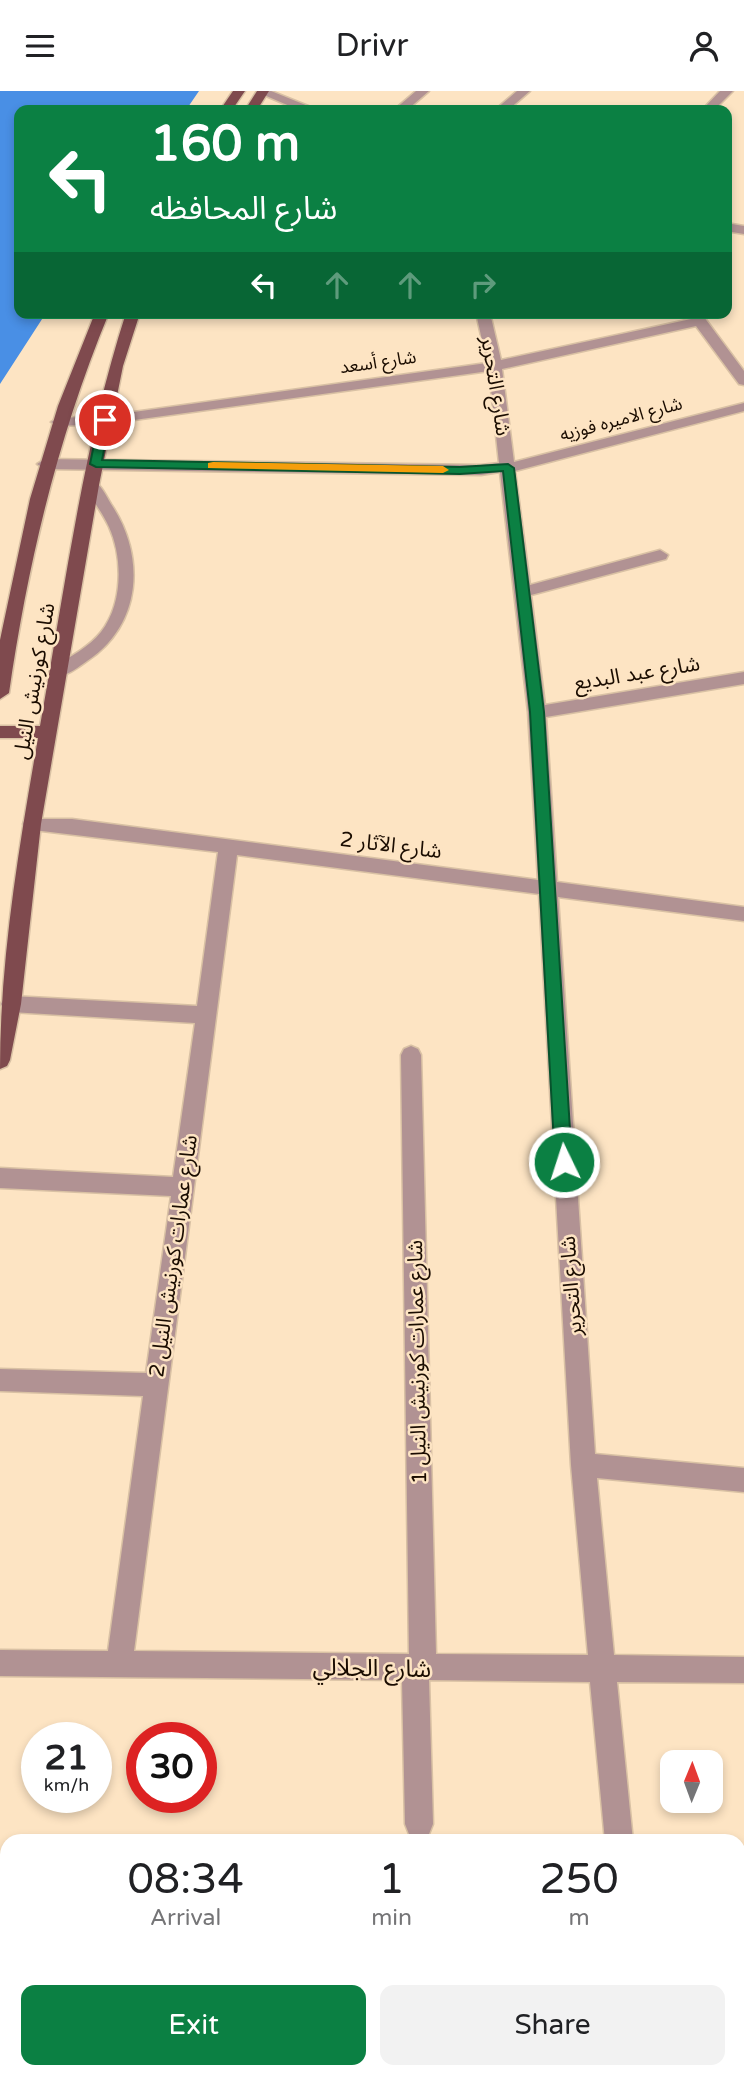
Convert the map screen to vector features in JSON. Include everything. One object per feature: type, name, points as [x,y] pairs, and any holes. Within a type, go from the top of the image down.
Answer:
[{"type":"main road","name":"شارع كورنيش النيل","points":[[0,693],[15,590],[45,464],[74,375],[99,319]]},
{"type":"main road","name":"شارع كورنيش النيل","points":[[0,1060],[11,1004],[32,824],[91,485],[116,366],[131,319]]},
{"type":"main road","points":[[0,732],[48,732]]},
{"type":"street","points":[[406,105],[423,91]]},
{"type":"street","points":[[506,105],[524,91]]},
{"type":"street","points":[[713,105],[726,91]]},
{"type":"street","points":[[263,92],[296,105]]},
{"type":"street","name":"شارع التحرير","points":[[484,319],[495,366],[537,712],[583,1465],[618,1834]]},
{"type":"street","name":"شارع أسعد","points":[[58,422],[105,420],[495,366],[689,319]]},
{"type":"street","points":[[698,319],[744,381]]},
{"type":"street","name":"شارع الاميره فوزيه","points":[[45,464],[470,470],[508,468],[744,407]]},
{"type":"street","points":[[59,671],[89,653],[108,635],[124,591],[127,557],[118,528],[91,485]]},
{"type":"street","points":[[522,592],[660,555]]},
{"type":"street","name":"شارع عبد البديع","points":[[537,712],[744,678]]},
{"type":"street","name":"شارع الآثار 2","points":[[32,824],[72,825],[228,848],[744,914]]},
{"type":"street","name":"شارع عمارات كورنيش النيل 2","points":[[119,1665],[228,848]]},
{"type":"street","points":[[11,1004],[206,1016]]},
{"type":"street","name":"شارع عمارات كورنيش النيل 1","points":[[411,1055],[419,1823]]},
{"type":"street","points":[[0,1178],[183,1187]]},
{"type":"street","points":[[0,1380],[156,1385]]},
{"type":"street","points":[[583,1465],[744,1480]]},
{"type":"street","name":"شارع الجلالي","points":[[0,1663],[744,1671]]},
{"type":"water","points":[[0,91],[199,91],[189,105],[14,105],[14,319],[42,319],[0,384]]},
{"type":"slow traffic","points":[[213,466],[443,470]]},
{"type":"route","points":[[105,420],[96,464],[460,470],[508,468],[537,712],[564,1162]]}]
